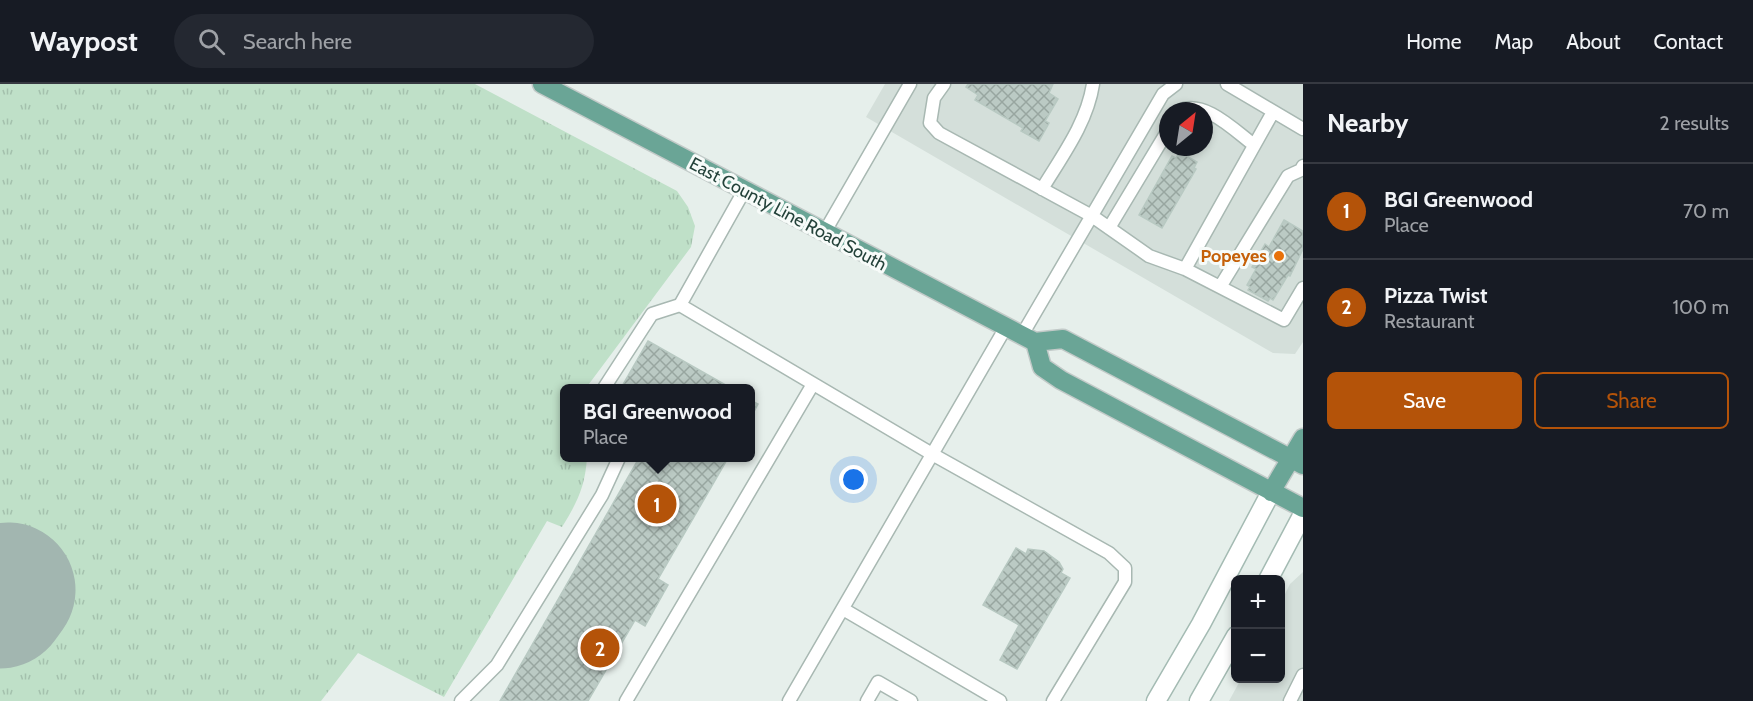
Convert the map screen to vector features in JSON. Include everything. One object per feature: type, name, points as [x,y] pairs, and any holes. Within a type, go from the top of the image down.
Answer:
[{"type":"main road","name":"East County Line Road South","points":[[542,84],[1021,335]]},
{"type":"main road","points":[[1021,335],[1063,339],[1297,462]]},
{"type":"main road","points":[[1021,335],[1042,367],[1061,380],[1303,508]]},
{"type":"main road","points":[[1156,701],[1272,492],[1297,462],[1303,438]]},
{"type":"main road","points":[[1270,575],[1303,514]]},
{"type":"main road","points":[[1199,701],[1231,645]]},
{"type":"lane","points":[[824,233],[910,84]]},
{"type":"lane","points":[[944,84],[934,98],[930,123],[939,134],[1092,216],[1149,256],[1185,269],[1284,320],[1303,288]]},
{"type":"lane","points":[[1042,189],[1074,137],[1085,113],[1093,84]]},
{"type":"lane","points":[[789,701],[932,454],[1021,335],[1163,94],[1176,84]]},
{"type":"lane","points":[[1227,84],[1303,129]]},
{"type":"lane","points":[[1185,269],[1273,112]]},
{"type":"lane","points":[[1213,116],[1254,145]]},
{"type":"lane","points":[[1109,228],[1159,145]]},
{"type":"lane","points":[[1220,287],[1288,176],[1302,169]]},
{"type":"lane","points":[[607,384],[652,314],[680,305],[744,191]]},
{"type":"lane","points":[[680,305],[932,454],[1109,552],[1125,568],[1125,582],[1053,701]]},
{"type":"lane","points":[[626,701],[813,384]]},
{"type":"lane","points":[[460,701],[497,665],[602,495],[617,462]]},
{"type":"lane","points":[[843,609],[1000,701]]},
{"type":"lane","points":[[1290,701],[1303,675]]},
{"type":"lane","points":[[867,701],[878,682],[911,701]]},
{"type":"shaded area","points":[[885,84],[1303,84],[1303,342],[1295,354],[1273,353],[866,117]]},
{"type":"shaded area","points":[[1303,572],[1303,701],[1229,701],[1239,683],[1285,683],[1285,594],[1290,584]]},
{"type":"green space","points":[[0,84],[475,84],[677,191],[688,207],[695,226],[691,247],[589,384],[560,384],[560,462],[586,462],[582,486],[562,527],[547,521],[444,697],[358,653],[321,701],[0,701],[0,651],[44,594],[0,559]]},
{"type":"building","points":[[968,84],[1053,84],[1049,93],[1058,99],[1045,121],[1049,123],[1039,141],[1021,131],[1023,128],[975,100],[978,95],[966,87]]},
{"type":"building","points":[[1172,156],[1176,158],[1187,156],[1197,162],[1194,168],[1196,169],[1162,228],[1139,215]]},
{"type":"building","name":"Popeyes","points":[[1284,220],[1303,231],[1303,249],[1290,276],[1288,275],[1273,300],[1270,298],[1268,301],[1248,290],[1250,287],[1247,285],[1256,269],[1252,267],[1265,244],[1269,247]]},
{"type":"building","points":[[648,341],[724,384],[623,384]]},
{"type":"building","points":[[637,462],[726,462],[658,579],[668,585],[645,626],[635,620],[588,701],[500,701]]},
{"type":"building","points":[[1016,548],[1026,554],[1028,549],[1044,551],[1059,562],[1063,569],[1061,573],[1070,578],[1017,669],[1000,660],[1019,625],[983,605]]},
{"type":"taxiway","points":[[0,584],[8,590]]},
{"type":"runway","points":[[0,601],[8,590]]},
{"type":"place","name":"Popeyes","points":[[1279,256]]},
{"type":"place","name":"BGI Greenwood","points":[[657,504]]},
{"type":"place","name":"Pizza Twist","points":[[600,648]]}]
